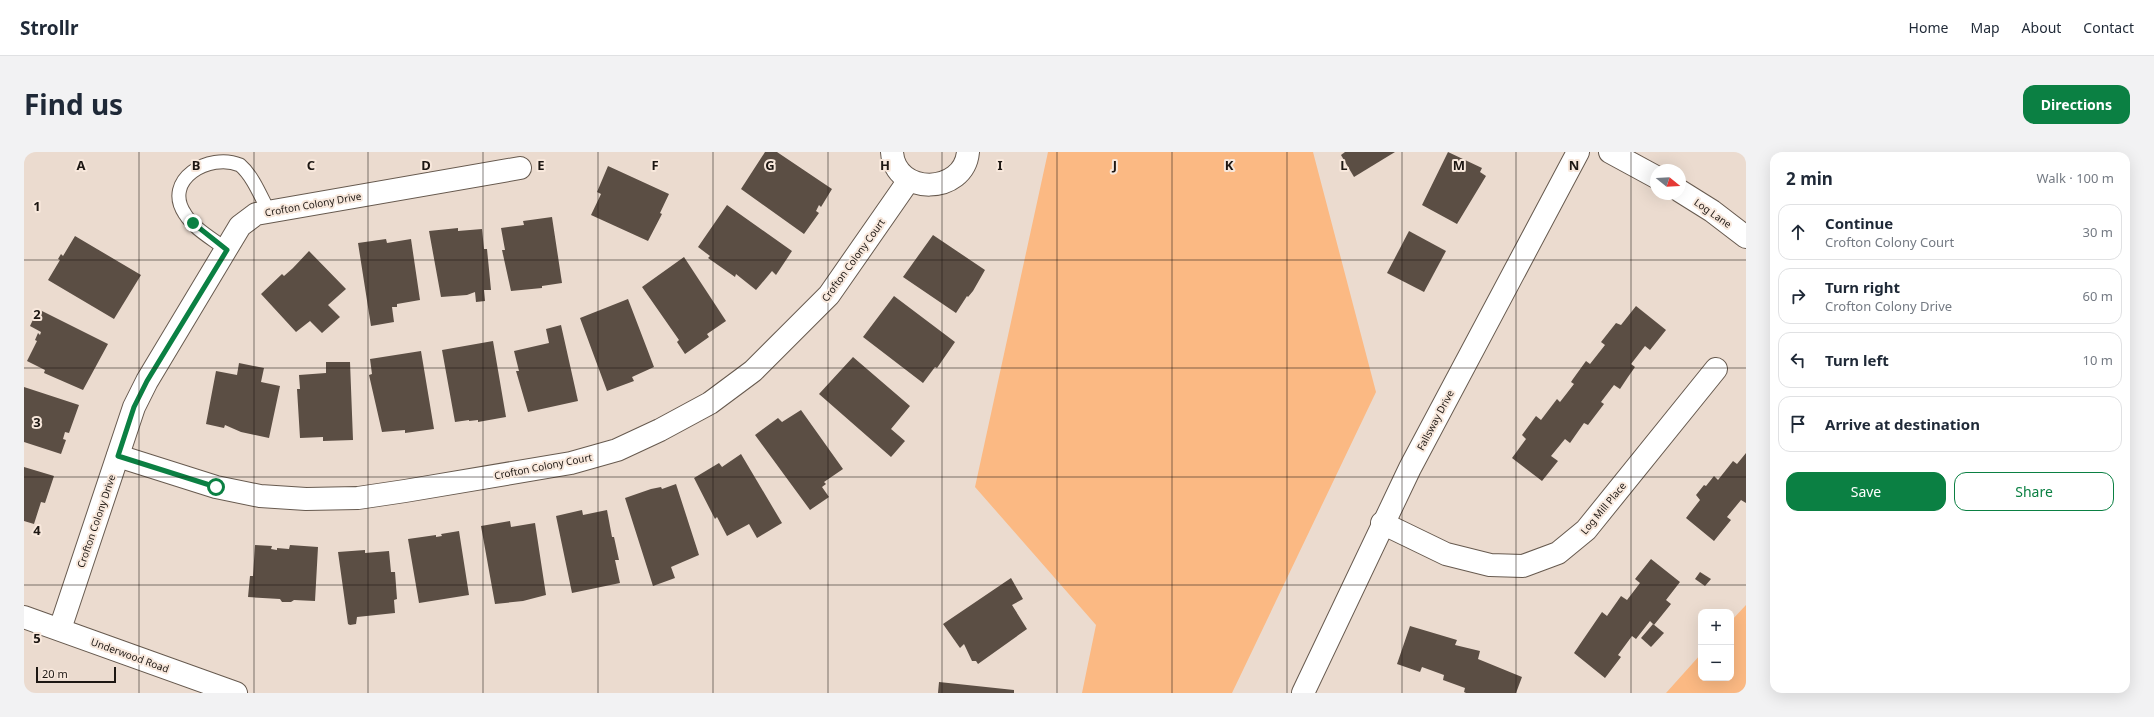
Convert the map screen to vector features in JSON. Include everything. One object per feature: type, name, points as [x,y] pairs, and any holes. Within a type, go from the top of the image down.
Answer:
[{"type":"street","points":[[892,152],[897,168],[910,180],[924,186],[941,184],[954,178],[967,160],[968,152]]},
{"type":"street","name":"Fallsway Drive","points":[[1303,693],[1382,523],[1578,152]]},
{"type":"street","points":[[1610,152],[1650,174]]},
{"type":"street","name":"Crofton Colony Drive","points":[[60,629],[134,407],[147,381],[227,250],[240,226],[248,218],[256,214],[520,168]]},
{"type":"street","name":"Crofton Colony Court","points":[[118,456],[216,487],[260,496],[306,499],[358,498],[405,491],[571,463],[617,450],[660,430],[710,403],[753,371],[828,296],[910,180]]},
{"type":"street","name":"Log Lane","points":[[1686,195],[1712,211],[1746,237]]},
{"type":"street","name":"Log Mill Place","points":[[1382,523],[1446,554],[1490,565],[1523,566],[1558,554],[1586,530],[1716,369]]},
{"type":"street","name":"Underwood Road","points":[[24,617],[236,693]]},
{"type":"lane","points":[[227,250],[193,223],[184,213],[180,201],[180,187],[185,174],[198,159],[216,157],[229,159],[240,165],[250,178],[269,212]]},
{"type":"shaded area","points":[[1048,152],[1313,152],[1376,392],[1232,693],[1082,693],[1096,625],[975,487]]},
{"type":"shaded area","points":[[1746,605],[1746,693],[1666,693],[1698,657],[1698,681],[1734,681],[1734,618]]},
{"type":"building","points":[[765,152],[777,152],[832,189],[821,207],[819,205],[816,211],[819,213],[804,234],[741,189]]},
{"type":"building","points":[[1345,152],[1395,152],[1354,177],[1341,155]]},
{"type":"building","points":[[1448,152],[1482,168],[1480,172],[1486,176],[1457,224],[1422,205]]},
{"type":"building","points":[[608,166],[669,194],[660,213],[662,214],[648,241],[591,215],[601,194],[597,192]]},
{"type":"building","points":[[727,205],[792,251],[776,275],[772,271],[756,290],[736,274],[735,277],[708,258],[710,256],[698,247]]},
{"type":"building","points":[[552,217],[562,283],[542,286],[542,288],[511,291],[502,250],[505,250],[501,228],[524,225],[523,221]]},
{"type":"building","points":[[458,228],[458,231],[482,229],[484,249],[487,249],[491,290],[484,290],[485,301],[476,302],[475,292],[467,295],[441,297],[429,231]]},
{"type":"building","points":[[1409,231],[1446,251],[1424,292],[1387,273]]},
{"type":"building","points":[[933,235],[985,270],[973,291],[968,297],[967,296],[956,313],[903,277]]},
{"type":"building","points":[[75,236],[141,275],[114,319],[48,280],[60,260],[58,259],[61,254],[63,256]]},
{"type":"building","points":[[386,239],[387,243],[411,239],[420,300],[397,304],[397,307],[392,307],[394,322],[371,326],[358,243]]},
{"type":"building","points":[[309,251],[346,289],[328,305],[340,317],[322,333],[310,321],[296,332],[261,294],[282,274],[284,276],[293,268]]},
{"type":"building","points":[[684,257],[726,321],[707,334],[709,337],[685,354],[677,342],[679,340],[642,287]]},
{"type":"building","points":[[894,296],[955,342],[937,368],[935,367],[923,383],[863,337]]},
{"type":"building","points":[[628,299],[654,367],[632,377],[634,381],[607,391],[580,318]]},
{"type":"building","points":[[1636,306],[1666,330],[1650,350],[1645,346],[1631,364],[1635,367],[1620,389],[1614,385],[1601,402],[1604,404],[1588,425],[1584,423],[1570,443],[1565,439],[1551,456],[1558,461],[1542,481],[1512,458],[1526,439],[1522,435],[1536,416],[1541,420],[1557,399],[1560,402],[1574,384],[1571,382],[1586,361],[1590,364],[1605,345],[1601,342],[1616,323],[1621,325]]},
{"type":"building","points":[[38,309],[108,344],[83,390],[44,373],[45,370],[27,361],[37,341],[35,340],[38,333],[40,335],[41,332],[30,326]]},
{"type":"building","points":[[561,325],[578,401],[528,412],[516,371],[519,371],[514,351],[549,343],[546,329]]},
{"type":"building","points":[[493,341],[506,417],[478,422],[478,420],[469,420],[455,422],[442,350]]},
{"type":"building","points":[[421,351],[434,429],[405,433],[405,430],[382,432],[369,375],[372,374],[370,359]]},
{"type":"building","points":[[853,357],[910,406],[891,429],[905,441],[891,457],[819,394]]},
{"type":"building","points":[[326,362],[350,362],[353,440],[323,441],[323,437],[300,438],[297,389],[300,389],[299,375],[326,373]]},
{"type":"building","points":[[239,363],[264,368],[261,382],[280,386],[269,438],[241,432],[225,425],[224,428],[206,424],[216,371],[237,375]]},
{"type":"building","points":[[24,387],[79,405],[69,433],[65,432],[63,439],[66,440],[61,454],[24,442]]},
{"type":"building","points":[[801,410],[843,469],[824,482],[826,484],[822,487],[829,497],[810,510],[755,435],[778,418],[782,422]]},
{"type":"building","points":[[1746,453],[1746,503],[1741,500],[1727,517],[1731,520],[1714,541],[1686,518],[1700,500],[1696,495],[1704,485],[1706,486],[1714,476],[1718,480],[1733,461],[1737,464]]},
{"type":"building","points":[[741,454],[782,523],[757,538],[749,524],[727,536],[717,517],[715,519],[694,478],[719,463],[722,467]]},
{"type":"building","points":[[24,467],[54,476],[45,503],[41,502],[34,524],[24,521]]},
{"type":"building","points":[[676,484],[699,555],[671,567],[675,578],[653,586],[625,498],[651,489],[661,487],[662,489]]},
{"type":"building","points":[[582,510],[583,515],[607,510],[612,537],[614,537],[619,560],[615,560],[620,583],[572,593],[556,516]]},
{"type":"building","points":[[510,521],[511,527],[535,523],[546,595],[523,601],[495,604],[481,526]]},
{"type":"building","points":[[459,531],[469,595],[419,603],[408,539],[436,535],[436,537],[442,536],[441,534]]},
{"type":"building","points":[[255,545],[272,546],[271,549],[277,550],[277,548],[289,549],[290,545],[318,547],[315,601],[294,600],[291,602],[282,602],[280,599],[248,597],[250,576],[253,576]]},
{"type":"building","points":[[365,550],[365,553],[389,551],[391,572],[395,572],[397,599],[394,600],[395,613],[357,617],[356,624],[350,625],[348,624],[338,552]]},
{"type":"building","points":[[1651,559],[1680,582],[1666,600],[1671,604],[1654,625],[1650,621],[1636,639],[1632,636],[1618,655],[1621,657],[1605,678],[1574,653],[1602,612],[1607,616],[1621,596],[1627,600],[1640,583],[1635,579]]},
{"type":"building","points":[[1700,572],[1711,579],[1705,586],[1695,579]]},
{"type":"building","points":[[1011,578],[1023,599],[1012,605],[1027,629],[978,664],[976,661],[972,661],[964,644],[960,648],[943,624]]},
{"type":"building","points":[[1653,624],[1664,633],[1651,647],[1641,638]]},
{"type":"building","points":[[1410,626],[1457,640],[1455,645],[1480,651],[1478,659],[1522,677],[1516,693],[1466,693],[1464,692],[1465,688],[1443,680],[1444,675],[1422,667],[1420,672],[1397,664]]},
{"type":"building","points":[[939,682],[1014,690],[1014,693],[938,693]]},
{"type":"route","points":[[193,223],[227,250],[147,381],[134,407],[118,456],[216,487]]}]
